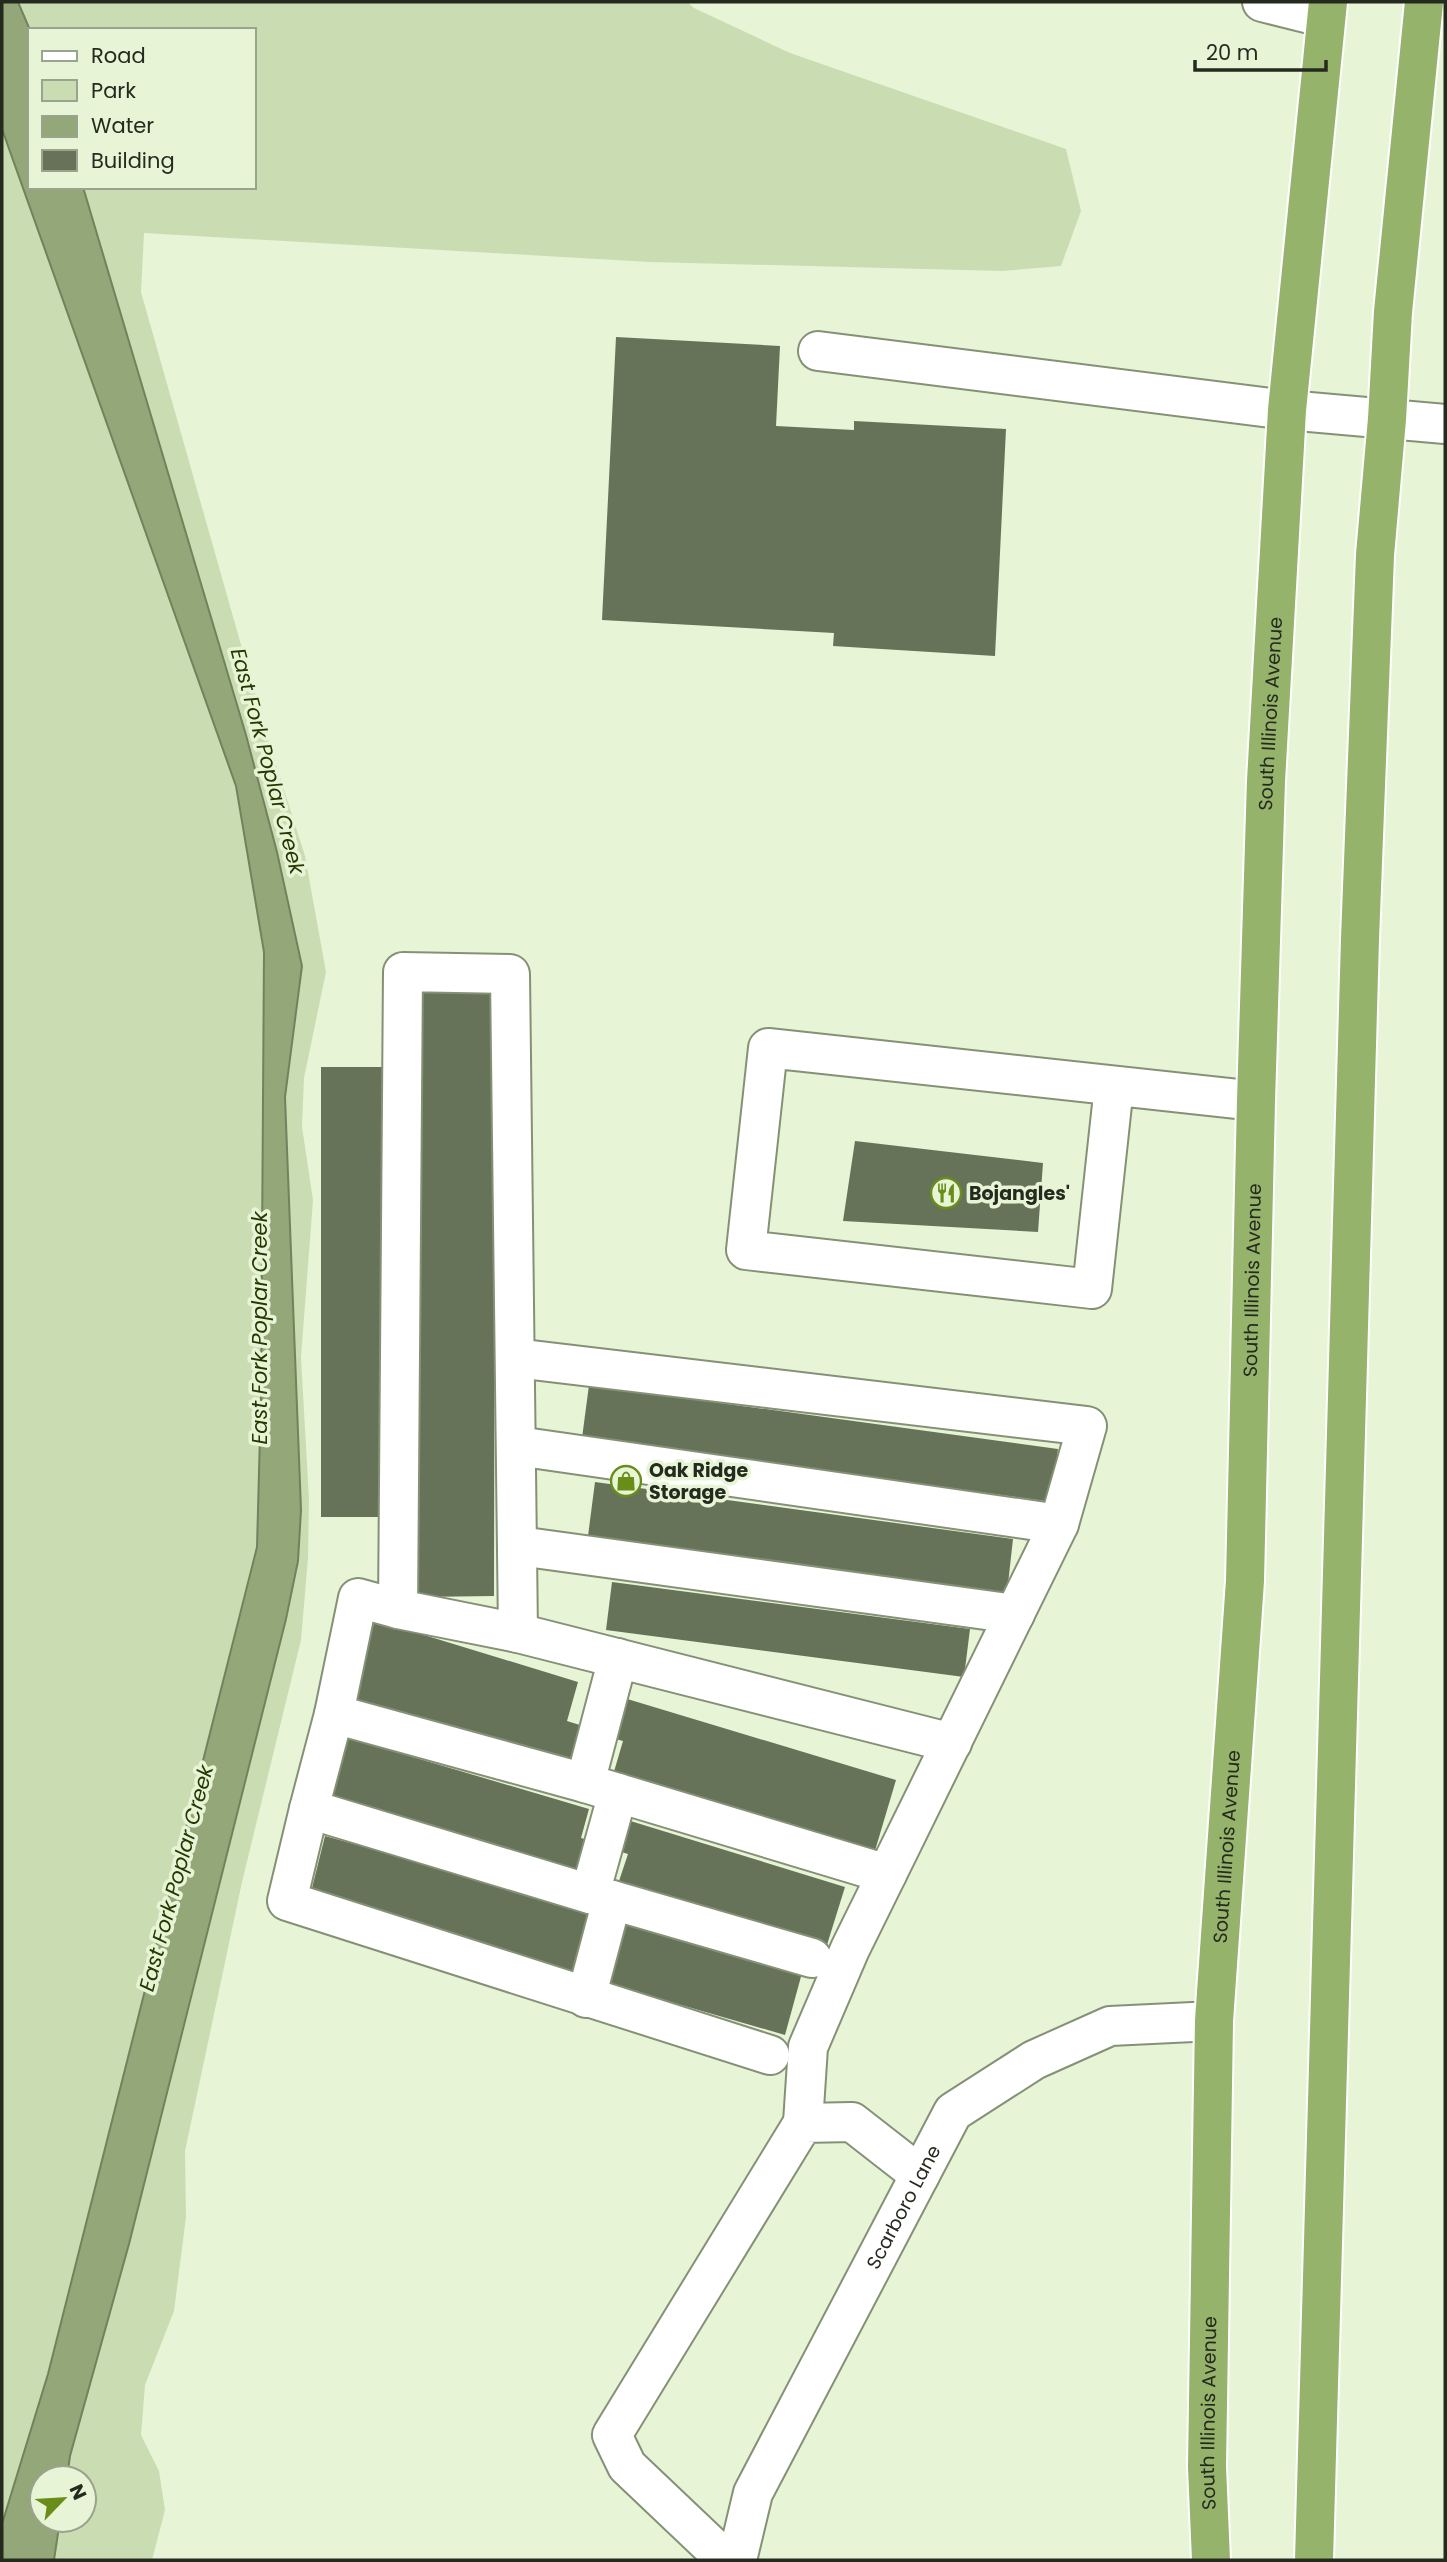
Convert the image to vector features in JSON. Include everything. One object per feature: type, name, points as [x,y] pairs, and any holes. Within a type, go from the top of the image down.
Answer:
[{"type":"highway","points":[[1314,2560],[1360,939],[1375,555],[1393,312],[1424,2]]},
{"type":"highway","name":"South Illinois Avenue","points":[[1211,2560],[1207,2467],[1214,2021],[1245,1581],[1266,781],[1287,410],[1327,10]]},
{"type":"street","points":[[1262,2],[1327,10]]},
{"type":"street","points":[[818,351],[1287,410],[1445,424]]},
{"type":"street","points":[[398,1609],[403,972],[510,974],[518,1633]]},
{"type":"street","points":[[1114,1087],[1092,1289],[746,1250],[768,1048],[1256,1101]]},
{"type":"street","points":[[515,1358],[1087,1426],[1059,1524],[850,1949],[808,2047],[803,2123],[612,2435],[627,2466],[726,2560]]},
{"type":"street","points":[[517,1446],[1059,1524]]},
{"type":"street","points":[[519,1546],[1015,1614]]},
{"type":"street","points":[[770,2055],[287,1901],[334,1714],[358,1598],[398,1609],[518,1633],[952,1743]]},
{"type":"street","points":[[586,1998],[601,1897],[601,1788],[618,1658]]},
{"type":"street","points":[[334,1714],[601,1788],[887,1874]]},
{"type":"street","points":[[309,1809],[812,1958]]},
{"type":"street","name":"Scarboro Lane","points":[[737,2560],[753,2493],[953,2112],[1034,2060],[1110,2026],[1214,2021]]},
{"type":"street","points":[[803,2123],[852,2122],[920,2175]]},
{"type":"green space","points":[[18,2],[687,2],[694,8],[790,53],[1066,149],[1081,211],[1061,266],[1002,271],[650,262],[144,233],[141,292],[266,733],[305,856],[326,972],[304,1078],[302,1127],[313,1200],[301,1357],[309,1500],[308,1558],[301,1640],[242,1882],[185,2151],[186,2217],[174,2311],[145,2385],[141,2435],[159,2471],[165,2510],[152,2560],[54,2560],[58,2534],[98,2534],[98,2464],[69,2464],[70,2456],[129,2244],[286,1619],[298,1561],[301,1510],[285,1097],[302,966],[246,735],[84,189],[256,189],[256,28],[29,28]]},
{"type":"green space","points":[[2,129],[236,786],[264,952],[261,1397],[257,1547],[48,2374],[2,2524]]},
{"type":"water","name":"East Fork Poplar Creek","points":[[2,2],[18,2],[29,28],[28,189],[84,189],[246,735],[277,852],[302,966],[285,1097],[301,1510],[298,1561],[286,1619],[129,2244],[69,2464],[28,2464],[28,2534],[58,2534],[54,2560],[2,2560],[2,2524],[48,2374],[257,1547],[261,1397],[264,952],[236,786],[2,129]]},
{"type":"building","points":[[616,337],[780,346],[776,426],[854,430],[854,421],[1006,429],[995,656],[833,646],[834,633],[602,620]]},
{"type":"building","points":[[495,987],[494,1596],[419,1597],[415,990]]},
{"type":"building","points":[[321,1067],[389,1067],[390,1517],[321,1517]]},
{"type":"building","points":[[855,1141],[1043,1163],[1038,1232],[843,1221]]},
{"type":"building","points":[[589,1385],[1058,1449],[1052,1502],[582,1438]]},
{"type":"building","points":[[595,1482],[1013,1539],[1007,1593],[588,1536]]},
{"type":"building","points":[[612,1582],[970,1629],[964,1677],[606,1630]]},
{"type":"building","points":[[375,1620],[578,1682],[567,1721],[583,1726],[570,1768],[350,1700]]},
{"type":"building","points":[[624,1698],[896,1780],[874,1854],[613,1775],[623,1741],[612,1738]]},
{"type":"building","points":[[345,1737],[589,1809],[581,1838],[591,1841],[582,1873],[328,1798]]},
{"type":"building","points":[[624,1819],[845,1887],[826,1948],[618,1884],[628,1854],[615,1850]]},
{"type":"building","points":[[325,1836],[600,1911],[577,1976],[310,1896]]},
{"type":"building","points":[[627,1922],[802,1973],[785,2035],[609,1984]]},
{"type":"place","name":"Bojangles'","points":[[946,1193]]},
{"type":"place","name":"Oak Ridge Storage","points":[[626,1481]]}]
